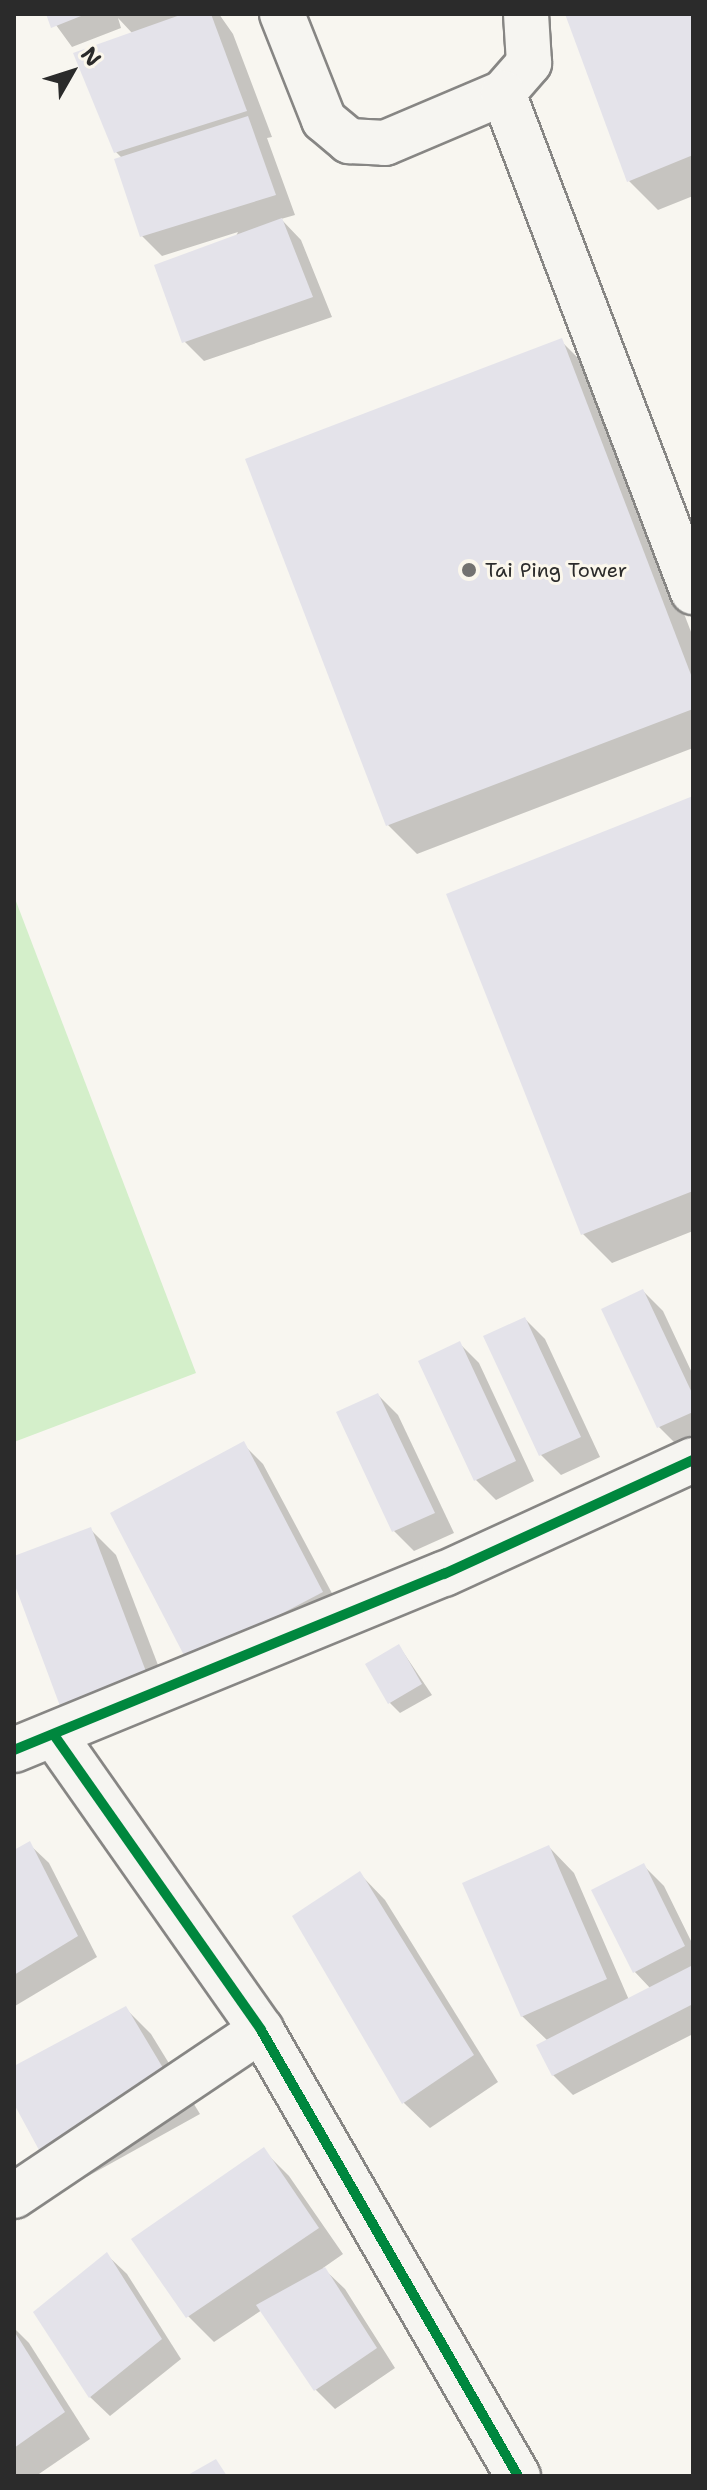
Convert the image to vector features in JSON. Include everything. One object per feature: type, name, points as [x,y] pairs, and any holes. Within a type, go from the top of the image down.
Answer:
[{"type":"street","points":[[282,14],[324,120],[349,141],[385,143],[503,93],[529,63],[526,14]]},
{"type":"street","points":[[503,93],[693,592]]},
{"type":"street","points":[[518,2476],[261,2030],[34,1742],[444,1574],[693,1460]]},
{"type":"street","points":[[14,2196],[261,2030]]},
{"type":"green space","points":[[14,896],[196,1373],[14,1442]]},
{"type":"building","points":[[46,14],[86,14],[51,28]]},
{"type":"building","points":[[183,14],[211,14],[247,111],[114,153],[73,53]]},
{"type":"building","points":[[565,14],[693,14],[693,155],[627,182]]},
{"type":"building","points":[[248,116],[276,195],[140,237],[114,159]]},
{"type":"building","points":[[282,218],[313,297],[182,343],[154,265]]},
{"type":"building","name":"Tai Ping Tower","points":[[562,338],[693,680],[693,709],[386,826],[245,459]]},
{"type":"building","points":[[693,796],[693,1191],[581,1235],[446,894]]},
{"type":"building","points":[[643,1289],[693,1395],[693,1412],[657,1428],[601,1309]]},
{"type":"building","points":[[525,1317],[581,1437],[539,1456],[483,1336]]},
{"type":"building","points":[[460,1341],[516,1461],[474,1481],[418,1361]]},
{"type":"building","points":[[378,1393],[435,1513],[392,1532],[336,1412]]},
{"type":"building","points":[[244,1441],[323,1592],[188,1663],[110,1513]]},
{"type":"building","points":[[91,1527],[150,1682],[63,1714],[14,1583],[14,1556]]},
{"type":"building","points":[[399,1644],[422,1684],[388,1704],[365,1664]]},
{"type":"building","points":[[30,1841],[78,1936],[14,1975],[14,1850]]},
{"type":"building","points":[[549,1845],[607,1979],[521,2017],[462,1883]]},
{"type":"building","points":[[644,1863],[685,1946],[633,1973],[591,1890]]},
{"type":"building","points":[[360,1871],[474,2055],[402,2104],[292,1916]]},
{"type":"building","points":[[693,1965],[693,2004],[552,2076],[536,2045]]},
{"type":"building","points":[[126,2006],[175,2088],[45,2161],[14,2104],[14,2066]]},
{"type":"building","points":[[264,2147],[319,2228],[186,2318],[131,2239]]},
{"type":"building","points":[[107,2252],[162,2339],[89,2398],[33,2312]]},
{"type":"building","points":[[325,2267],[377,2348],[314,2391],[256,2305]]},
{"type":"building","points":[[14,2331],[65,2412],[14,2448]]},
{"type":"building","points":[[216,2459],[227,2476],[186,2476]]},
{"type":"cycle path","points":[[14,1750],[444,1574],[693,1460]]},
{"type":"cycle path","points":[[54,1735],[261,2030],[518,2476]]},
{"type":"place","name":"Tai Ping Tower","points":[[469,570]]}]
